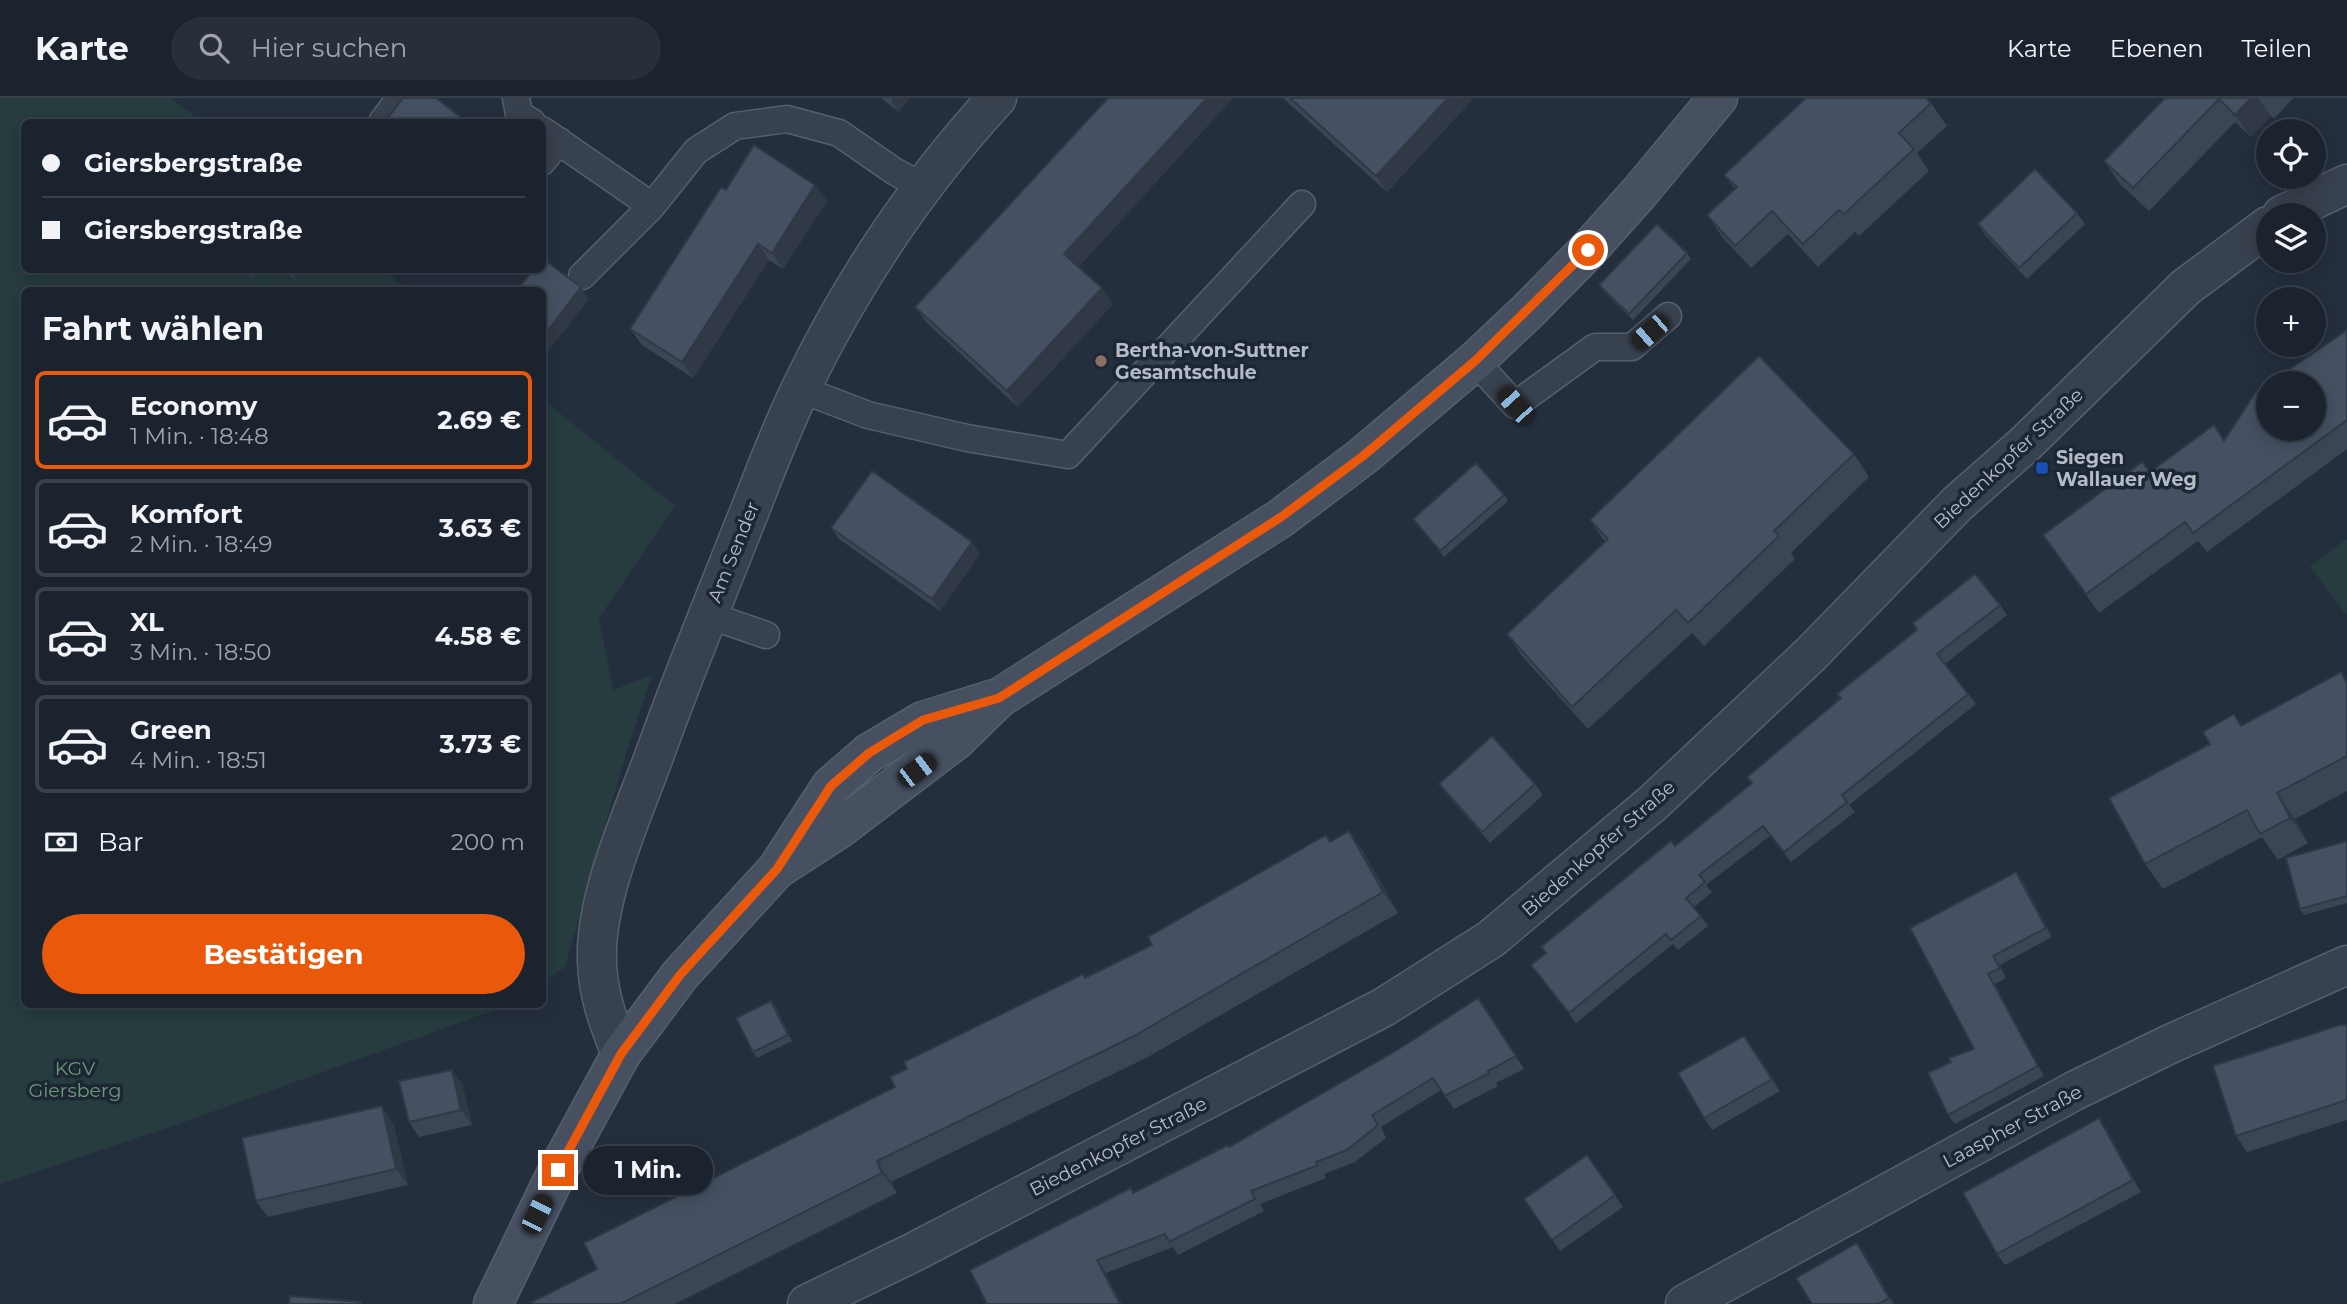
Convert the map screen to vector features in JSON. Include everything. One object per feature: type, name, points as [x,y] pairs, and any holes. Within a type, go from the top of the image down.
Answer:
[{"type":"street","name":"Am Sender","points":[[621,1054],[603,1009],[597,961],[600,919],[613,870],[690,657],[800,389],[833,327],[891,230],[961,137],[997,98]]},
{"type":"street","points":[[493,1304],[558,1170],[621,1054],[680,975],[777,869],[831,786],[869,753],[923,720],[999,698],[1281,517],[1363,456],[1475,361],[1588,250],[1718,98]]},
{"type":"street","points":[[2308,203],[2347,184]]},
{"type":"street","name":"Biedenkopfer Straße","points":[[807,1304],[914,1252],[1384,1007],[1491,939],[1654,802],[1811,654],[1957,504],[2024,445],[2186,287],[2256,235]]},
{"type":"street","name":"Laaspher Straße","points":[[1685,1304],[2074,1091],[2170,1044],[2347,965]]},
{"type":"lane","points":[[384,119],[400,98]]},
{"type":"lane","points":[[516,98],[519,114],[527,119]]},
{"type":"lane","points":[[582,276],[652,206],[696,151],[735,126],[788,119],[839,133],[894,171],[923,187]]},
{"type":"lane","points":[[551,136],[652,206]]},
{"type":"lane","points":[[800,389],[868,415],[967,438],[1068,455],[1302,204]]},
{"type":"lane","points":[[1475,361],[1515,405],[1595,347],[1632,347],[1668,316]]},
{"type":"lane","points":[[708,615],[766,635]]},
{"type":"green space","name":"KGV Giersberg","points":[[0,98],[171,98],[198,119],[21,119],[21,273],[387,273],[405,287],[21,287],[21,1008],[501,1008],[178,1124],[0,1184]]},
{"type":"green space","points":[[546,402],[675,506],[599,618],[613,690],[652,675],[626,753],[565,967],[546,980]]},
{"type":"green space","points":[[2347,539],[2347,616],[2310,566]]},
{"type":"building","points":[[403,98],[436,98],[463,119],[387,119]]},
{"type":"building","points":[[1108,98],[1207,98],[1064,254],[1102,288],[1007,391],[915,307]]},
{"type":"building","points":[[1290,98],[1448,98],[1376,176]]},
{"type":"building","points":[[1806,98],[1926,98],[1931,103],[1899,133],[1914,149],[1844,214],[1839,210],[1803,244],[1772,211],[1735,246],[1707,215],[1737,187],[1724,175]]},
{"type":"building","points":[[2165,98],[2251,98],[2235,115],[2219,99],[2133,188],[2104,161]]},
{"type":"building","points":[[754,145],[815,185],[772,253],[758,244],[682,362],[630,329],[721,187],[726,190]]},
{"type":"building","points":[[2035,169],[2077,213],[2019,268],[1978,224]]},
{"type":"building","points":[[1657,224],[1687,253],[1629,314],[1599,285]]},
{"type":"building","points":[[546,261],[581,287],[546,333],[546,287],[519,287],[531,273],[546,273]]},
{"type":"building","points":[[2347,330],[2347,420],[2326,435],[2326,371],[2287,371],[2307,357],[2326,357],[2326,344]]},
{"type":"building","points":[[1759,356],[1854,454],[1774,531],[1779,536],[1688,623],[1676,610],[1572,707],[1507,634],[1608,539],[1590,520]]},
{"type":"building","points":[[2255,393],[2256,441],[2318,441],[2193,533],[2185,522],[2086,594],[2043,535],[2142,462],[2150,472],[2214,425],[2224,441]]},
{"type":"building","points":[[1476,463],[1504,495],[1440,551],[1413,519]]},
{"type":"building","points":[[872,471],[972,542],[932,599],[831,528]]},
{"type":"building","points":[[1975,574],[2000,605],[1937,654],[1968,694],[1842,795],[1847,802],[1784,852],[1763,826],[1699,875],[1705,882],[1686,898],[1701,916],[1671,940],[1666,934],[1569,1013],[1531,965],[1546,953],[1541,947],[1671,841],[1675,846],[1752,783],[1747,777],[1841,698],[1837,694],[1917,630],[1913,623]]},
{"type":"building","points":[[2341,672],[2347,683],[2347,756],[2277,793],[2290,818],[2260,834],[2247,810],[2145,864],[2109,798],[2210,744],[2203,732],[2234,714],[2241,726]]},
{"type":"building","points":[[1492,736],[1535,784],[1482,832],[1439,784]]},
{"type":"building","points":[[1349,831],[1383,892],[1134,1036],[877,1161],[882,1173],[620,1304],[533,1304],[532,1302],[597,1269],[584,1243],[895,1087],[890,1077],[907,1069],[904,1062],[1083,974],[1085,978],[1152,945],[1148,937],[1326,835],[1330,842]]},
{"type":"building","points":[[2347,841],[2347,896],[2300,909],[2286,858]]},
{"type":"building","points":[[2016,872],[2046,928],[1993,956],[2000,968],[1988,974],[2038,1066],[1948,1115],[1928,1073],[1951,1062],[1949,1058],[1974,1049],[1910,928]]},
{"type":"building","points":[[1478,998],[1516,1056],[1445,1096],[1433,1078],[1372,1115],[1378,1125],[1347,1150],[1316,1162],[1318,1165],[1251,1191],[1255,1199],[1169,1242],[1165,1234],[1097,1260],[1120,1304],[987,1304],[970,1270],[1131,1188],[1133,1193],[1228,1145],[1229,1147],[1394,1052]]},
{"type":"building","points":[[771,1001],[788,1035],[753,1052],[736,1018]]},
{"type":"building","points":[[2347,1025],[2347,1100],[2236,1136],[2213,1066]]},
{"type":"building","points":[[1744,1036],[1772,1079],[1704,1118],[1678,1073]]},
{"type":"building","points":[[452,1070],[461,1110],[409,1122],[399,1081]]},
{"type":"building","points":[[382,1106],[396,1169],[256,1201],[242,1138]]},
{"type":"building","points":[[2099,1118],[2133,1180],[1997,1254],[1963,1193]]},
{"type":"building","points":[[1587,1155],[1615,1195],[1552,1240],[1524,1199]]},
{"type":"building","points":[[1857,1243],[1889,1298],[1878,1304],[1812,1304],[1796,1278]]},
{"type":"building","points":[[290,1296],[361,1302],[361,1304],[289,1304]]},
{"type":"place","name":"Bertha-von-Suttner Gesamtschule","points":[[1101,361]]},
{"type":"place","name":"Siegen Wallauer Weg","points":[[2042,468]]},
{"type":"route","points":[[558,1170],[621,1054],[680,975],[777,869],[831,786],[869,753],[923,720],[999,698],[1281,517],[1363,456],[1475,361],[1588,250]]}]
